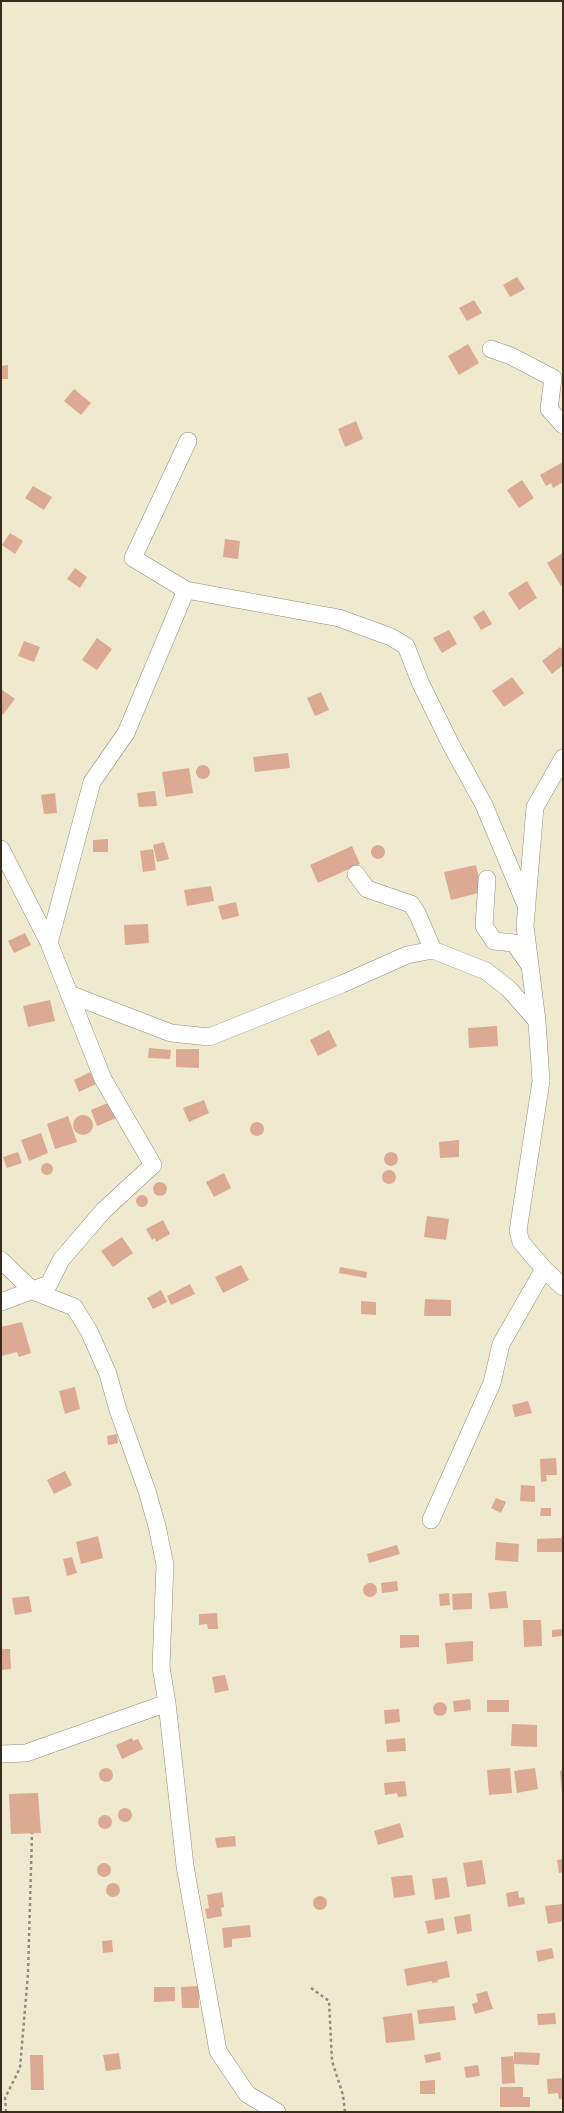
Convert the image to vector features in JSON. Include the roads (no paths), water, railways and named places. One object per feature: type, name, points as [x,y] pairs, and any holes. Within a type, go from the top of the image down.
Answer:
[{"type":"street","points":[[491,349],[511,356],[553,378],[549,409],[563,425]]},
{"type":"street","points":[[188,442],[133,558],[186,590],[339,618],[391,637],[406,646],[430,703],[484,805],[526,905]]},
{"type":"street","points":[[49,943],[92,782],[126,733],[186,590]]},
{"type":"street","points":[[563,758],[535,807],[525,926],[537,1020],[541,1081],[518,1231],[522,1242],[544,1269],[563,1288]]},
{"type":"street","points":[[1,1302],[49,1284],[61,1260],[104,1210],[153,1165],[103,1080],[49,943],[3,860]]},
{"type":"street","points":[[356,874],[367,889],[411,904],[417,912],[433,950]]},
{"type":"street","points":[[487,879],[484,926],[494,941],[514,943],[530,965]]},
{"type":"street","points":[[69,994],[171,1033],[209,1037],[342,984],[407,955],[433,950],[486,971],[509,989],[537,1020]]},
{"type":"street","points":[[1,1260],[33,1291],[74,1307],[89,1331],[108,1374],[118,1410],[147,1491],[157,1526],[165,1565],[161,1667],[167,1703],[185,1866],[218,2051],[248,2094],[277,2112]]},
{"type":"street","points":[[431,1520],[492,1383],[501,1344],[544,1269]]},
{"type":"street","points":[[1,1754],[26,1753],[167,1703]]}]
